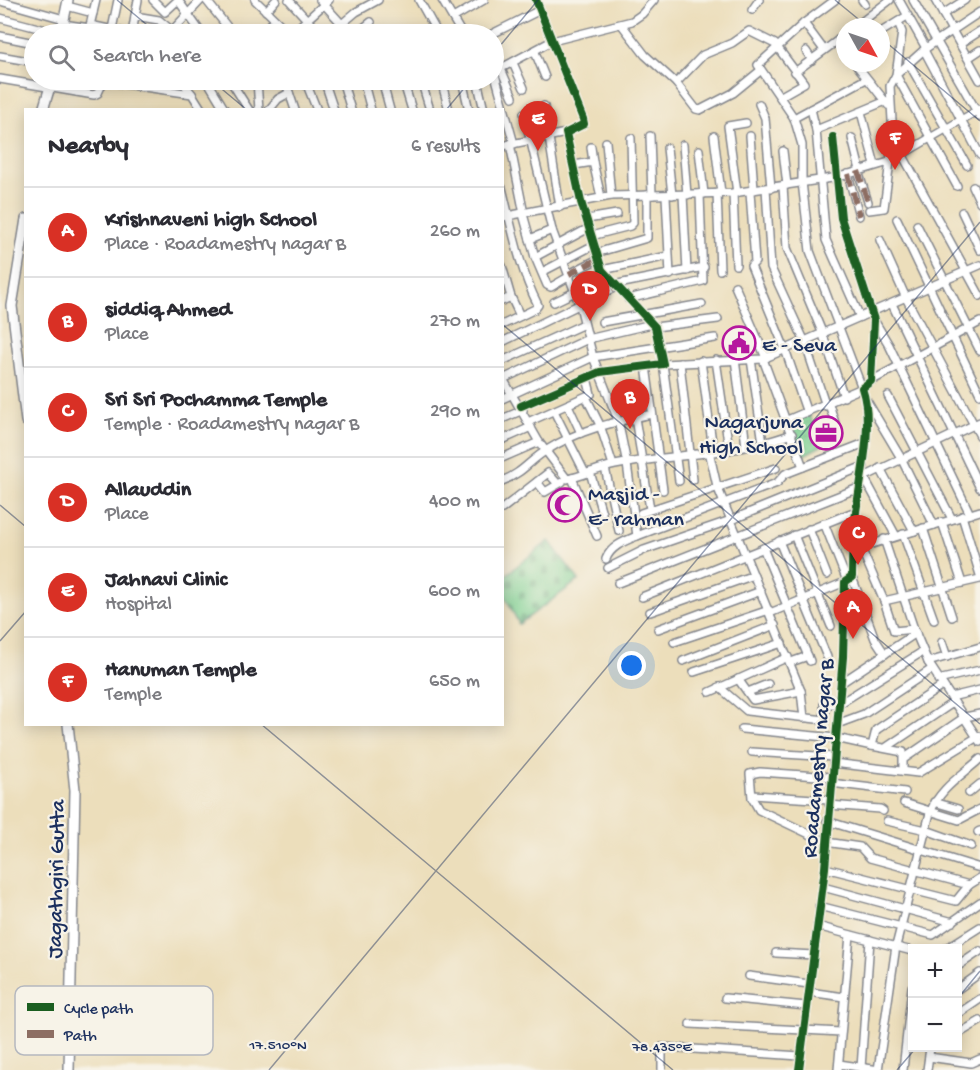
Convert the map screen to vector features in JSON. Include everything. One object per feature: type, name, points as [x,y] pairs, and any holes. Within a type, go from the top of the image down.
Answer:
[{"type":"street","points":[[90,24],[96,0]]},
{"type":"street","points":[[113,24],[118,0]]},
{"type":"street","points":[[135,24],[138,0]]},
{"type":"street","points":[[153,0],[165,12]]},
{"type":"street","points":[[159,20],[178,0],[196,24]]},
{"type":"street","points":[[180,24],[201,0]]},
{"type":"street","points":[[206,0],[225,24]]},
{"type":"street","points":[[255,0],[279,24]]},
{"type":"street","points":[[266,11],[276,0]]},
{"type":"street","points":[[289,0],[310,24]]},
{"type":"street","points":[[429,0],[420,2],[432,24]]},
{"type":"street","points":[[442,0],[456,24]]},
{"type":"street","points":[[453,18],[484,0]]},
{"type":"street","points":[[509,145],[566,133],[584,124],[536,0]]},
{"type":"street","points":[[504,67],[552,41],[622,25],[642,14],[654,0]]},
{"type":"street","points":[[752,10],[759,0]]},
{"type":"street","points":[[622,25],[645,55],[676,83],[696,109],[700,110],[733,93],[760,71],[758,65],[777,47],[835,0]]},
{"type":"street","points":[[867,18],[890,0]]},
{"type":"street","points":[[899,0],[980,154]]},
{"type":"street","points":[[504,324],[536,309],[538,305],[527,285],[506,217],[546,211],[601,197],[735,193],[839,177],[889,162],[946,127],[979,112],[914,0]]},
{"type":"street","points":[[935,0],[978,72],[980,81]]},
{"type":"street","points":[[943,14],[965,0]]},
{"type":"street","points":[[0,1],[54,24]]},
{"type":"street","points":[[302,24],[324,1],[342,23],[376,1]]},
{"type":"street","points":[[64,24],[68,3],[93,13]]},
{"type":"street","points":[[504,28],[540,10]]},
{"type":"street","points":[[896,75],[925,49],[980,12]]},
{"type":"street","points":[[135,16],[159,20],[163,24]]},
{"type":"street","points":[[890,27],[907,16]]},
{"type":"street","points":[[0,18],[38,24]]},
{"type":"street","points":[[271,24],[276,21]]},
{"type":"street","points":[[852,138],[868,206],[884,208],[893,138],[891,86],[896,75],[902,32],[898,22]]},
{"type":"street","points":[[804,23],[824,50]]},
{"type":"street","points":[[676,83],[703,55],[732,43],[749,31],[754,31],[777,47],[803,85],[781,96]]},
{"type":"street","points":[[960,44],[980,31]]},
{"type":"street","points":[[0,36],[24,41]]},
{"type":"street","points":[[795,72],[836,41]]},
{"type":"street","points":[[968,58],[980,50]]},
{"type":"street","points":[[806,51],[812,60]]},
{"type":"street","points":[[534,52],[545,77]]},
{"type":"street","points":[[0,56],[24,60]]},
{"type":"street","points":[[908,62],[967,165]]},
{"type":"street","points":[[513,63],[524,88]]},
{"type":"street","name":"Roadamestry nagar B","points":[[760,71],[781,96],[794,118],[802,145],[802,182],[810,251],[866,399],[864,466],[848,580],[825,868],[799,1070]]},
{"type":"street","points":[[861,72],[891,109]]},
{"type":"street","points":[[896,75],[932,136],[957,186]]},
{"type":"street","points":[[0,79],[24,81]]},
{"type":"street","points":[[794,118],[866,79]]},
{"type":"street","points":[[504,83],[513,97]]},
{"type":"street","points":[[44,108],[50,90]]},
{"type":"street","points":[[71,90],[96,94],[98,90]]},
{"type":"street","points":[[169,90],[192,94]]},
{"type":"street","points":[[189,90],[201,108]]},
{"type":"street","points":[[213,90],[224,108]]},
{"type":"street","points":[[236,90],[248,108]]},
{"type":"street","points":[[258,90],[259,108]]},
{"type":"street","points":[[288,90],[294,108]]},
{"type":"street","points":[[309,90],[316,108]]},
{"type":"street","points":[[327,90],[333,108]]},
{"type":"street","points":[[345,90],[350,108]]},
{"type":"street","points":[[366,90],[370,108]]},
{"type":"street","points":[[385,90],[389,108]]},
{"type":"street","points":[[406,90],[411,108]]},
{"type":"street","points":[[424,90],[429,108]]},
{"type":"street","points":[[444,90],[448,108]]},
{"type":"street","points":[[464,90],[469,108]]},
{"type":"street","points":[[479,90],[484,108]]},
{"type":"street","points":[[499,90],[502,108]]},
{"type":"street","points":[[271,108],[278,99],[289,93]]},
{"type":"street","points":[[816,130],[886,101]]},
{"type":"street","points":[[759,104],[765,118],[771,268],[804,340],[839,436]]},
{"type":"street","points":[[544,106],[560,207]]},
{"type":"street","points":[[811,109],[816,130],[826,240],[860,317]]},
{"type":"street","points":[[861,112],[875,165]]},
{"type":"street","points":[[524,113],[546,211],[580,306],[593,357],[618,420],[637,536]]},
{"type":"street","points":[[504,117],[530,239],[535,257],[549,286],[569,275],[596,252]]},
{"type":"street","points":[[736,265],[735,193],[728,126],[746,123]]},
{"type":"street","points":[[566,133],[581,202],[604,273],[614,286],[643,313],[653,326],[660,344],[679,481]]},
{"type":"street","points":[[542,272],[564,261],[647,238],[650,136]]},
{"type":"street","points":[[714,136],[719,193],[720,270]]},
{"type":"street","points":[[750,136],[755,262],[751,266],[785,349],[807,413]]},
{"type":"street","points":[[833,137],[839,177],[841,218],[850,241],[857,273],[873,316],[936,441],[966,515],[980,577],[884,601]]},
{"type":"street","points":[[535,257],[590,232],[632,225],[631,138]]},
{"type":"street","points":[[606,142],[611,196]]},
{"type":"street","points":[[683,145],[687,271]]},
{"type":"street","points":[[591,147],[601,197]]},
{"type":"street","points":[[667,148],[670,275]]},
{"type":"street","points":[[628,299],[700,284],[704,267],[699,150]]},
{"type":"street","points":[[783,151],[787,248],[822,332],[844,397]]},
{"type":"street","points":[[902,154],[980,296]]},
{"type":"street","points":[[574,165],[593,162]]},
{"type":"street","points":[[848,174],[859,216]]},
{"type":"street","points":[[973,187],[980,202]]},
{"type":"street","points":[[962,212],[980,250]]},
{"type":"street","points":[[587,219],[617,214]]},
{"type":"street","points":[[897,219],[928,289],[980,394]]},
{"type":"street","points":[[917,225],[980,351]]},
{"type":"street","points":[[530,239],[552,230]]},
{"type":"street","points":[[24,231],[12,306],[24,405]]},
{"type":"street","points":[[880,240],[906,298],[977,424],[980,436]]},
{"type":"street","points":[[554,302],[604,273],[668,256]]},
{"type":"street","points":[[504,418],[600,372],[663,364],[765,358],[860,317],[873,316],[892,304],[980,265]]},
{"type":"street","points":[[504,341],[580,306],[614,286],[704,267]]},
{"type":"street","points":[[504,273],[511,297],[520,316]]},
{"type":"street","points":[[735,286],[765,358],[803,467]]},
{"type":"street","points":[[504,300],[511,297]]},
{"type":"street","points":[[602,322],[702,304]]},
{"type":"street","points":[[892,304],[980,488]]},
{"type":"street","points":[[871,381],[873,316]]},
{"type":"street","points":[[597,536],[569,479],[540,442],[514,393],[504,381],[588,339],[653,326],[718,319]]},
{"type":"street","points":[[786,421],[844,397],[980,322]]},
{"type":"street","points":[[504,360],[584,324]]},
{"type":"street","points":[[504,398],[593,357],[660,344],[715,338]]},
{"type":"street","points":[[735,359],[746,447]]},
{"type":"street","points":[[751,359],[763,443]]},
{"type":"street","points":[[716,360],[729,448]]},
{"type":"street","points":[[701,361],[717,486],[801,691],[804,718]]},
{"type":"street","points":[[680,363],[693,480]]},
{"type":"street","points":[[646,366],[663,490]]},
{"type":"street","points":[[504,439],[592,393],[587,378]]},
{"type":"street","points":[[888,396],[952,519]]},
{"type":"street","points":[[586,397],[600,425],[619,531]]},
{"type":"street","points":[[866,399],[900,458],[934,525]]},
{"type":"street","points":[[568,405],[581,433]]},
{"type":"street","points":[[554,411],[566,439],[587,473],[602,513]]},
{"type":"street","points":[[504,480],[520,474],[547,450],[566,439],[600,425],[652,414]]},
{"type":"street","points":[[635,418],[650,509]]},
{"type":"street","points":[[934,620],[899,535],[862,476],[954,432],[977,424]]},
{"type":"street","points":[[537,482],[545,492],[569,479],[609,467],[691,453],[746,447],[792,434]]},
{"type":"street","points":[[504,457],[540,442]]},
{"type":"street","points":[[606,559],[608,553],[619,544],[777,483],[785,474],[865,443]]},
{"type":"street","points":[[608,568],[644,550],[731,520],[864,466]]},
{"type":"street","points":[[641,513],[776,468]]},
{"type":"street","points":[[880,468],[914,531]]},
{"type":"street","points":[[504,507],[549,472],[558,484]]},
{"type":"street","points":[[618,583],[861,487]]},
{"type":"street","points":[[642,597],[856,511]]},
{"type":"street","points":[[852,550],[952,519],[980,513]]},
{"type":"street","points":[[942,522],[962,583]]},
{"type":"street","points":[[824,523],[875,639],[885,654]]},
{"type":"street","points":[[809,528],[827,575]]},
{"type":"street","points":[[923,528],[952,617]]},
{"type":"street","points":[[794,535],[831,626]]},
{"type":"street","points":[[752,752],[918,772],[979,738],[940,683],[922,652],[884,539]]},
{"type":"street","points":[[779,541],[827,657]]},
{"type":"street","points":[[711,692],[789,660],[809,658],[763,548]]},
{"type":"street","points":[[861,548],[894,631],[915,631]]},
{"type":"street","points":[[650,612],[754,575]]},
{"type":"street","points":[[674,642],[786,607],[848,580]]},
{"type":"street","points":[[658,628],[761,591]]},
{"type":"street","points":[[683,661],[775,625]]},
{"type":"street","points":[[841,683],[915,631]]},
{"type":"street","points":[[942,642],[946,657]]},
{"type":"street","points":[[694,672],[782,643]]},
{"type":"street","points":[[928,662],[980,647]]},
{"type":"street","points":[[719,687],[747,711],[825,720],[824,704],[839,704],[922,652]]},
{"type":"street","points":[[837,724],[864,714],[932,669]]},
{"type":"street","points":[[872,746],[879,727],[940,683],[980,670]]},
{"type":"street","points":[[738,679],[753,700],[801,691]]},
{"type":"street","points":[[748,692],[768,684]]},
{"type":"street","points":[[887,747],[952,700],[980,690]]},
{"type":"street","points":[[905,758],[965,717],[980,714]]},
{"type":"street","name":"Jagathgiri Gutta","points":[[68,726],[75,790],[71,986]]},
{"type":"street","points":[[742,729],[836,738],[887,747],[903,752],[905,758],[903,771]]},
{"type":"street","points":[[850,935],[839,1067],[878,1070],[896,946],[930,813],[934,802],[945,788],[980,759]]},
{"type":"street","points":[[905,792],[832,780],[760,772],[750,774],[752,798],[759,810],[826,842],[860,848],[870,858],[969,885]]},
{"type":"street","points":[[969,793],[980,784]]},
{"type":"street","points":[[753,795],[829,802],[880,809],[883,812]]},
{"type":"street","points":[[934,802],[958,809]]},
{"type":"street","points":[[904,804],[959,820],[980,809]]},
{"type":"street","points":[[827,821],[980,868]]},
{"type":"street","points":[[887,821],[926,830],[971,846]]},
{"type":"street","points":[[825,868],[956,901],[969,885],[980,878]]},
{"type":"street","points":[[823,887],[953,922]]},
{"type":"street","points":[[819,906],[933,935],[980,902]]},
{"type":"street","points":[[817,926],[908,950]]},
{"type":"street","points":[[953,944],[980,927]]},
{"type":"street","points":[[861,1068],[870,940]]},
{"type":"street","points":[[962,963],[980,951]]},
{"type":"street","points":[[776,953],[813,956]]},
{"type":"street","points":[[962,986],[980,974]]},
{"type":"street","points":[[749,976],[809,984]]},
{"type":"street","points":[[809,992],[844,997]]},
{"type":"street","points":[[725,998],[806,1006]]},
{"type":"street","points":[[903,1070],[911,998]]},
{"type":"street","points":[[962,1011],[980,999]]},
{"type":"street","points":[[962,1031],[980,1021]]},
{"type":"street","points":[[690,1024],[842,1032]]},
{"type":"street","points":[[662,1070],[662,1047],[800,1056]]},
{"type":"street","points":[[927,1070],[930,1052]]},
{"type":"street","name":"Jagathgiri Gutta","points":[[69,1055],[69,1070]]},
{"type":"street","points":[[929,1057],[971,1063],[980,1059]]},
{"type":"green space","points":[[809,415],[823,445],[802,456],[788,422]]},
{"type":"green space","points":[[549,541],[579,580],[519,624],[504,594],[504,576]]},
{"type":"marked path","points":[[858,171],[868,202]]},
{"type":"marked path","points":[[848,174],[859,216]]},
{"type":"marked path","points":[[569,274],[598,259]]},
{"type":"marked path","points":[[580,306],[616,287]]},
{"type":"cycle path","points":[[521,406],[600,372],[663,364],[655,327],[602,270],[581,202],[566,133],[584,124],[583,119],[536,0]]},
{"type":"cycle path","points":[[799,1070],[825,868],[843,657],[845,582],[852,577],[854,528],[867,433],[862,388],[871,381],[874,320],[841,218],[833,137]]},
{"type":"place","name":"Jahnavi Clinic","points":[[538,151]]},
{"type":"place","name":"Hanuman Temple","points":[[895,170]]},
{"type":"place","name":"Allauddin","points":[[590,321]]},
{"type":"place","name":"E - Seva","points":[[739,343]]},
{"type":"place","name":"siddiq Ahmed","points":[[630,429]]},
{"type":"place","name":"Nagarjuna High School","points":[[826,433]]},
{"type":"place","name":"Masjid - E- rahman","points":[[565,505]]},
{"type":"place","name":"Sri Sri Pochamma Temple","points":[[858,565]]},
{"type":"place","name":"Krishnaveni high School","points":[[853,639]]}]
